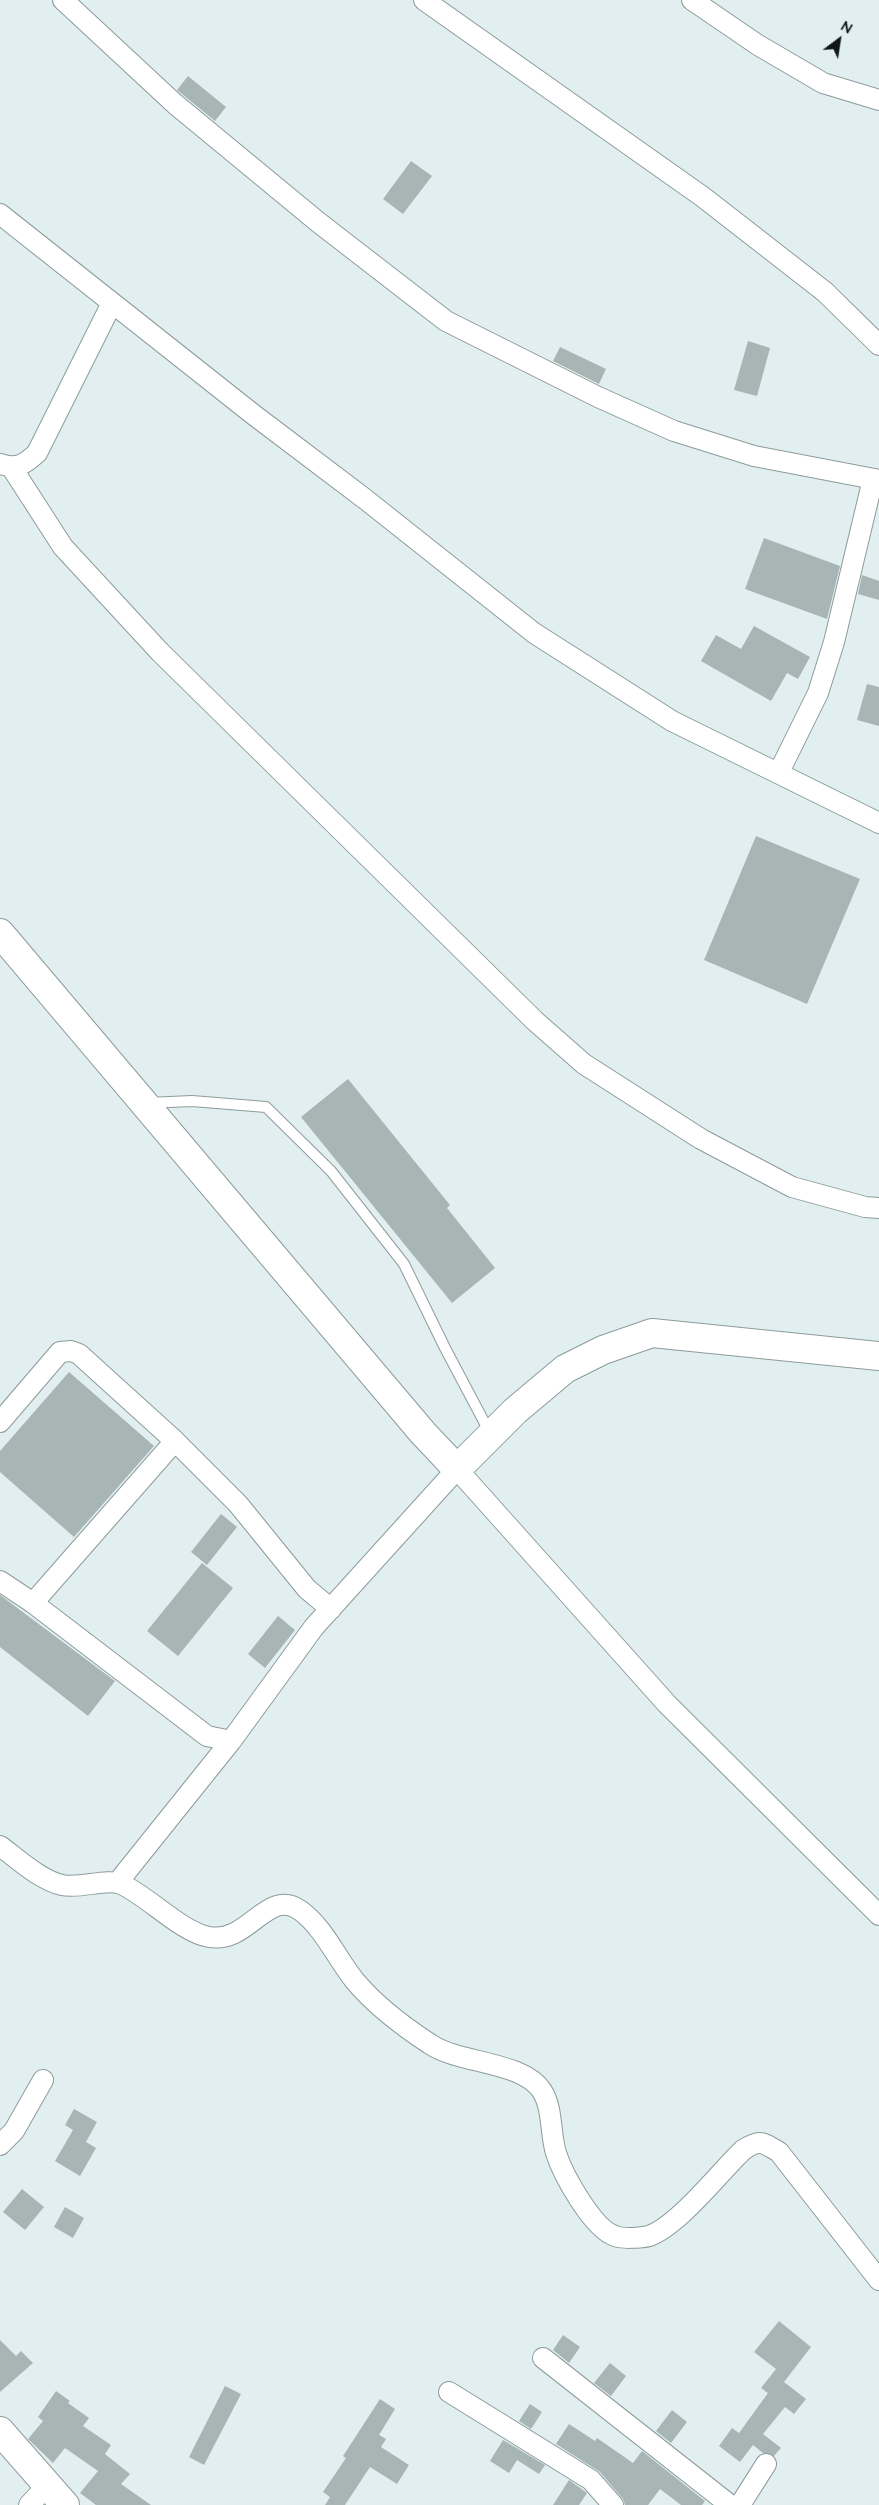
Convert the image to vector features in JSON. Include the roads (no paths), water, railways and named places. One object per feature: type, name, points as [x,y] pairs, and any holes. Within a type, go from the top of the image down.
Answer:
[{"type":"street","points":[[63,0],[175,104],[318,222],[446,321],[589,393],[674,431],[754,456],[876,480],[834,642],[818,693],[779,772]]},
{"type":"street","points":[[424,0],[703,197],[825,292],[879,345]]},
{"type":"street","points":[[692,0],[758,46],[823,83],[879,100]]},
{"type":"street","points":[[0,214],[534,633],[672,721],[779,772],[879,823]]},
{"type":"street","points":[[112,303],[37,453],[27,462],[6,466],[63,547],[160,652],[534,1022],[584,1064],[701,1139],[792,1187],[879,1208]]},
{"type":"street","points":[[0,933],[423,1433],[457,1468],[667,1704],[879,1915]]},
{"type":"street","points":[[118,1882],[231,1741],[314,1627],[457,1468],[491,1434],[565,1369],[603,1350],[652,1332],[879,1356]]},
{"type":"street","points":[[0,1422],[60,1352],[70,1351],[79,1354],[175,1441],[238,1504],[307,1589],[331,1609]]},
{"type":"street","points":[[33,1603],[175,1441]]},
{"type":"street","points":[[0,1581],[33,1603],[207,1736],[231,1741]]},
{"type":"street","points":[[0,1846],[36,1872],[61,1885],[79,1886],[118,1882],[192,1931],[209,1937],[236,1934],[268,1908],[288,1904],[301,1911],[318,1929],[356,1982],[391,2015],[432,2046],[475,2062],[503,2067],[526,2078],[542,2090],[548,2109],[556,2154],[575,2193],[596,2222],[614,2236],[649,2236],[675,2220],[743,2150],[756,2142],[762,2142],[778,2152],[879,2280]]},
{"type":"street","points":[[0,2145],[14,2131],[43,2080]]},
{"type":"street","points":[[543,2358],[730,2505]]},
{"type":"street","points":[[449,2392],[591,2480],[613,2505]]},
{"type":"street","points":[[0,2431],[47,2499]]},
{"type":"street","points":[[740,2505],[766,2464]]},
{"type":"lane","points":[[144,1103],[192,1101],[266,1107],[331,1171],[404,1264],[445,1348],[491,1434]]}]
